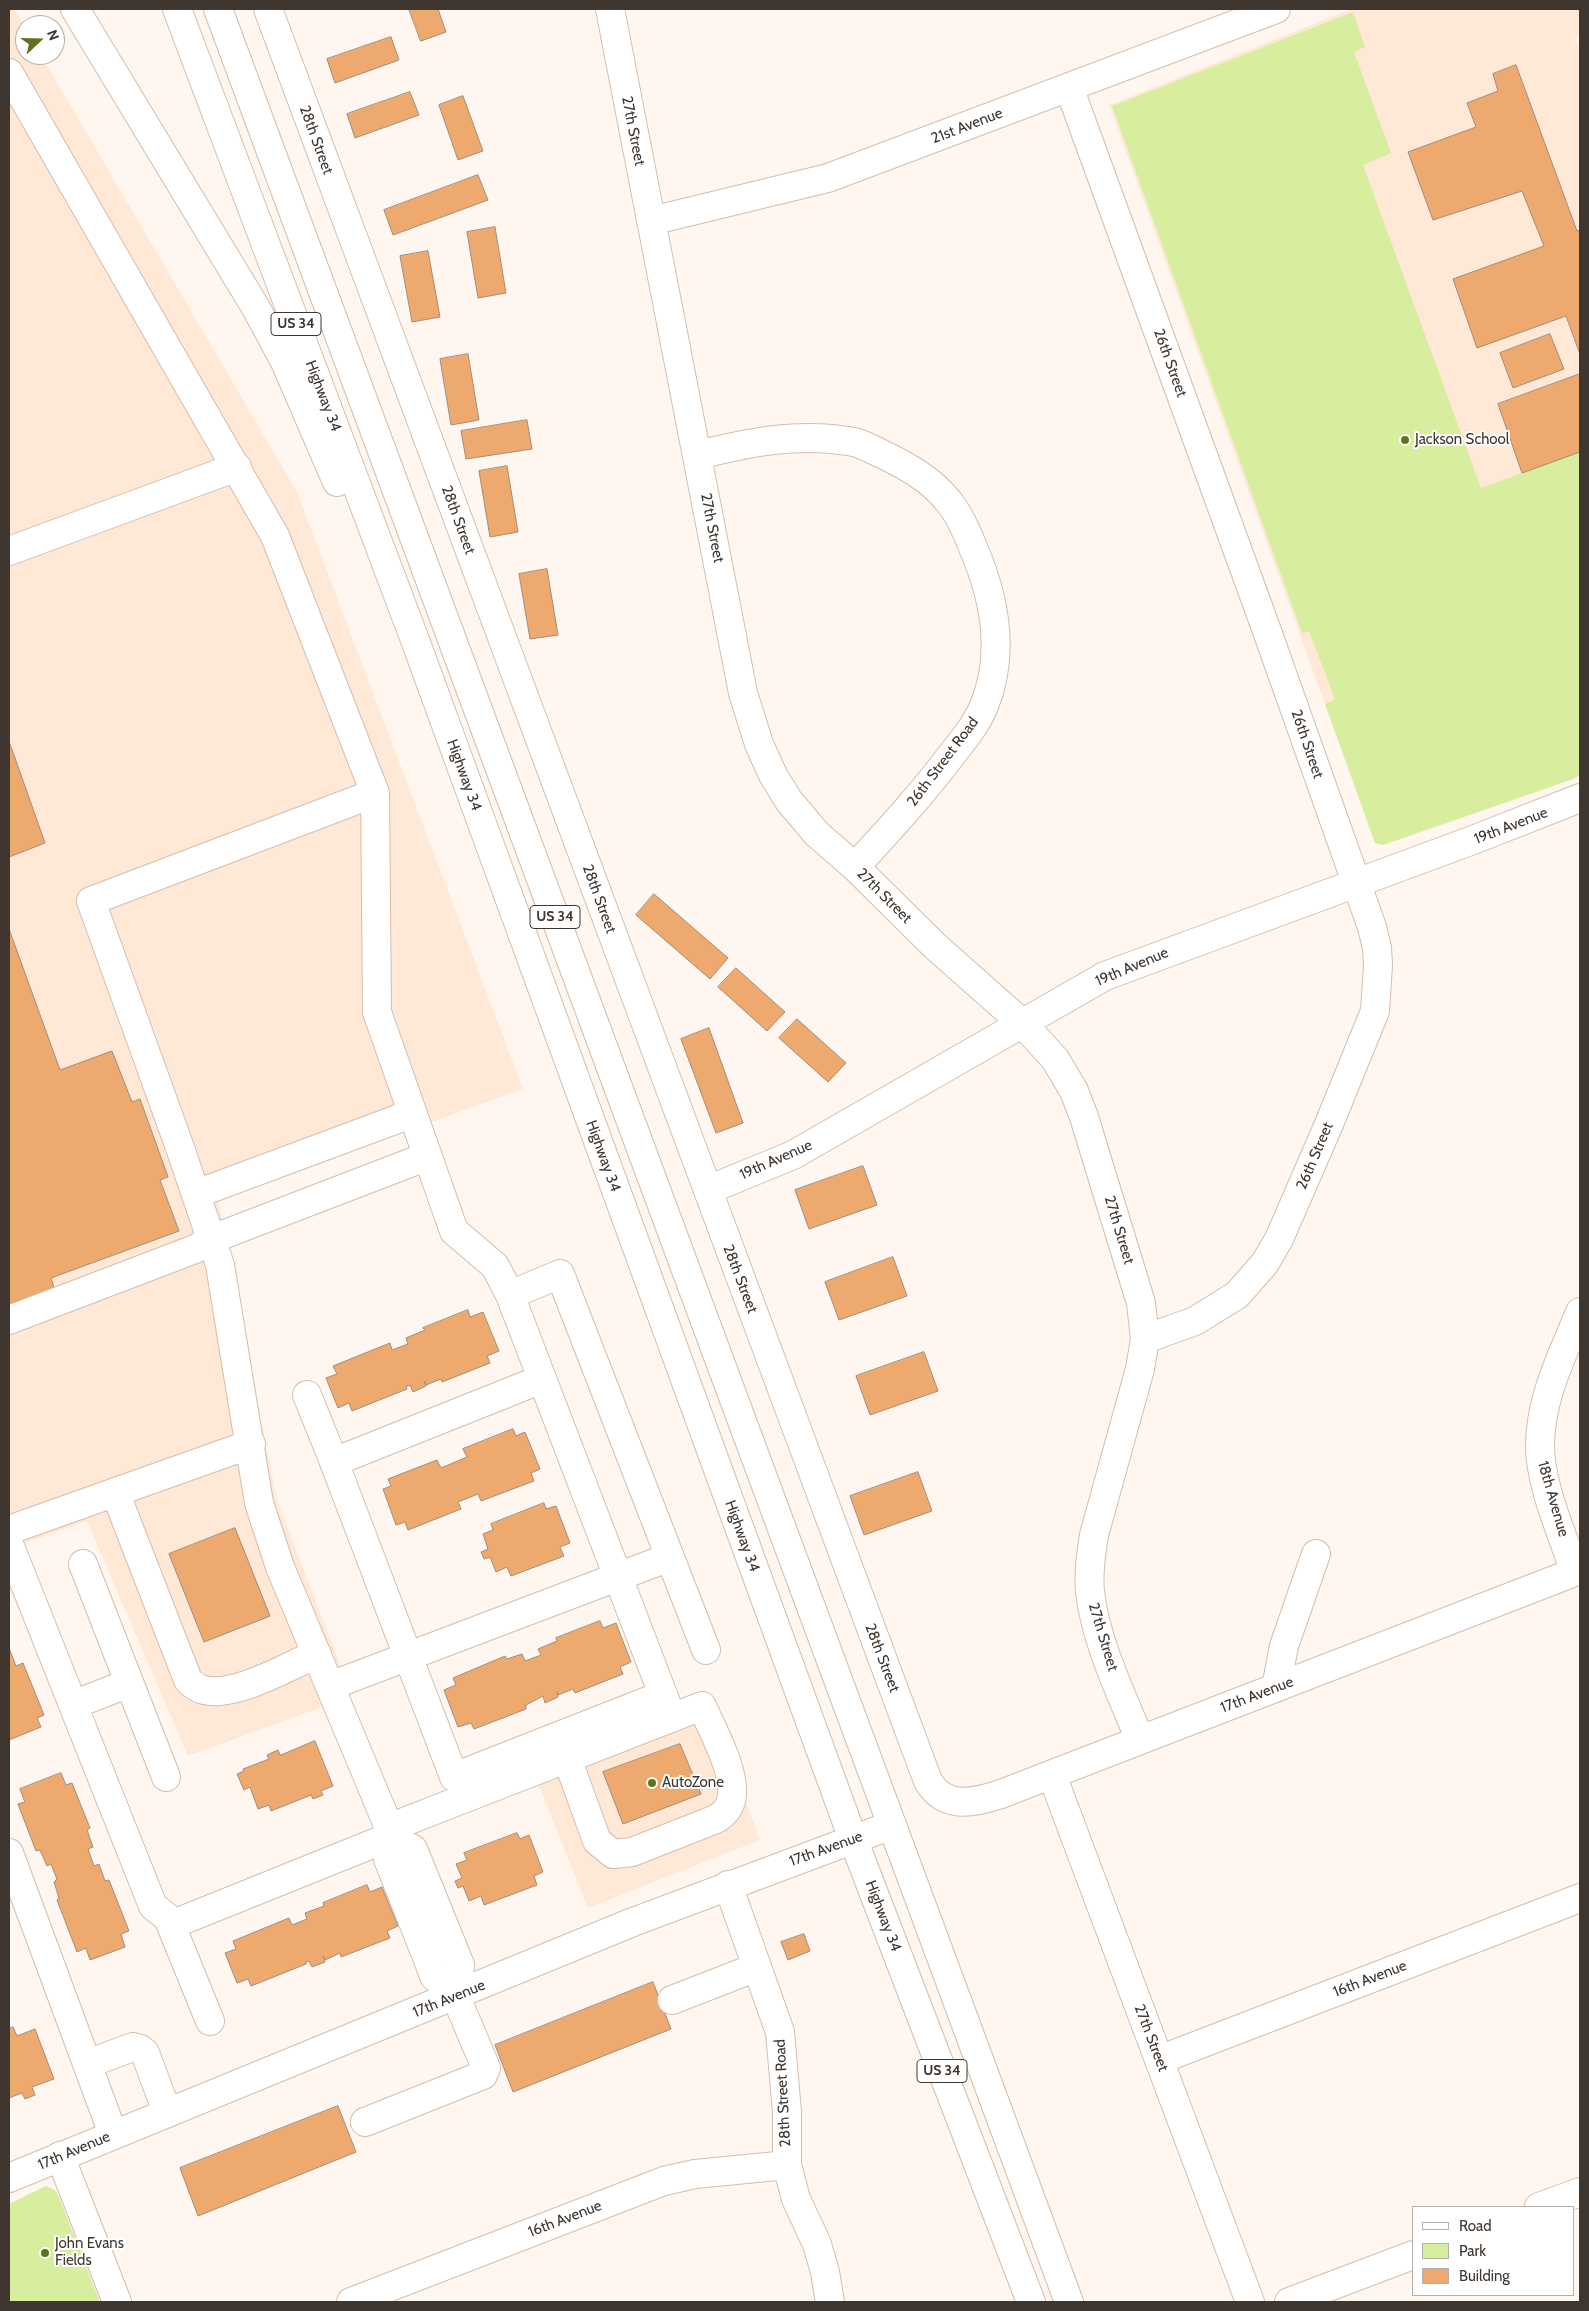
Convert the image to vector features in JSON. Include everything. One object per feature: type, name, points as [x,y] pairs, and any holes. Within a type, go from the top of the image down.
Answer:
[{"type":"main road","points":[[75,9],[256,308],[285,362],[355,521],[415,640]]},
{"type":"main road","name":"Highway 34","points":[[177,9],[415,640],[853,1839],[1031,2302]]},
{"type":"main road","name":"US 34","points":[[218,9],[1070,2302]]},
{"type":"main road","name":"28th Street","points":[[268,9],[924,1771],[933,1789]]},
{"type":"main road","name":"27th Street","points":[[610,9],[743,693],[759,744],[773,776],[789,801],[817,834],[855,867],[935,946],[1023,1024],[1055,1059],[1066,1075],[1084,1117],[1141,1303],[1145,1339],[1140,1369],[1094,1535],[1090,1559],[1090,1591],[1096,1624],[1140,1740]]},
{"type":"main road","name":"21st Avenue","points":[[651,221],[828,178],[1276,9]]},
{"type":"main road","points":[[9,72],[275,536],[375,793],[377,1012],[454,1231],[495,1266],[510,1295],[667,1706]]},
{"type":"main road","name":"26th Street","points":[[1069,87],[1268,631],[1372,927],[1377,948],[1375,1010],[1329,1124],[1279,1239],[1265,1263],[1237,1294],[1195,1321],[1145,1339]]},
{"type":"main road","name":"26th Street Road","points":[[698,455],[753,442],[781,438],[826,439],[856,443],[904,464],[926,479],[949,502],[965,528],[984,572],[992,599],[996,633],[992,681],[984,705],[973,727],[947,762],[855,867]]},
{"type":"main road","points":[[9,551],[236,468]]},
{"type":"main road","points":[[365,2122],[482,2075],[486,2068],[456,1997],[460,1965],[413,1849],[398,1841],[392,1835],[280,1567],[259,1503],[220,1265],[91,901],[375,793]]},
{"type":"main road","name":"19th Avenue","points":[[708,1190],[793,1156],[1066,998],[1120,970],[1473,840],[1580,798]]},
{"type":"main road","points":[[196,1194],[412,1114]]},
{"type":"main road","points":[[9,1320],[195,1249],[212,1239],[428,1156]]},
{"type":"main road","points":[[510,1295],[560,1274],[706,1650]]},
{"type":"main road","name":"18th Avenue","points":[[1578,1571],[1550,1498],[1542,1467],[1540,1444],[1543,1408],[1555,1372],[1580,1312]]},
{"type":"main road","points":[[334,1462],[542,1379]]},
{"type":"main road","points":[[307,1395],[454,1777],[667,1706],[702,1706],[727,1766],[733,1792],[730,1805],[724,1814],[716,1819],[632,1852],[613,1854],[597,1841],[567,1758]]},
{"type":"main road","points":[[9,1530],[250,1444]]},
{"type":"main road","points":[[115,1492],[188,1680],[203,1690],[221,1692],[248,1684],[317,1654]]},
{"type":"main road","points":[[9,1544],[153,1906],[168,1918],[210,2021]]},
{"type":"main road","points":[[1276,1688],[1284,1646],[1316,1554]]},
{"type":"main road","points":[[330,1686],[618,1575],[670,1557]]},
{"type":"main road","points":[[83,1564],[166,1776]]},
{"type":"main road","name":"17th Avenue","points":[[933,1789],[944,1798],[957,1802],[971,1802],[1001,1794],[1578,1571]]},
{"type":"main road","points":[[73,1705],[129,1683]]},
{"type":"main road","points":[[171,1925],[392,1835],[567,1758],[667,1706]]},
{"type":"main road","name":"27th Street","points":[[1052,1775],[1250,2302]]},
{"type":"main road","name":"17th Avenue","points":[[9,2178],[728,1885],[892,1825]]},
{"type":"main road","points":[[9,1852],[113,2134]]},
{"type":"main road","name":"28th Street Road","points":[[728,1885],[780,2032],[787,2112],[787,2165],[796,2199],[817,2244],[825,2272],[830,2302]]},
{"type":"main road","name":"16th Avenue","points":[[1159,2060],[1580,1898]]},
{"type":"main road","points":[[672,2000],[757,1967]]},
{"type":"main road","points":[[87,2064],[133,2047],[140,2049],[145,2053],[168,2112]]},
{"type":"main road","points":[[60,2156],[117,2302]]},
{"type":"main road","name":"16th Avenue","points":[[351,2302],[664,2181],[695,2174],[787,2165]]},
{"type":"main road","points":[[1542,2206],[1580,2192]]},
{"type":"main road","points":[[1289,2302],[1412,2255]]},
{"type":"shaded area","points":[[9,9],[14,9],[18,15],[15,15],[15,65],[47,65],[297,492],[523,1089],[218,1198],[277,1500],[352,1696],[188,1756],[87,1521],[9,1549]]},
{"type":"shaded area","name":"Jackson School","points":[[1351,9],[1580,9],[1580,33],[1575,39],[1580,53],[1580,775],[1383,845],[1375,843],[1109,105]]},
{"type":"shaded area","points":[[707,1696],[760,1840],[588,1908],[530,1763]]},
{"type":"green space","name":"Jackson School","points":[[1353,12],[1365,47],[1354,52],[1391,153],[1363,165],[1481,488],[1580,452],[1580,775],[1383,845],[1375,843],[1325,704],[1335,699],[1309,631],[1302,633],[1112,106]]},
{"type":"green space","name":"John Evans Fields","points":[[46,2186],[55,2190],[59,2197],[100,2302],[9,2302],[9,2204]]},
{"type":"building","points":[[409,9],[438,9],[446,32],[421,41]]},
{"type":"building","points":[[391,37],[399,60],[335,83],[327,59]]},
{"type":"building","points":[[1516,65],[1577,231],[1580,230],[1580,354],[1566,316],[1477,348],[1453,279],[1544,246],[1522,191],[1433,220],[1408,152],[1476,127],[1467,103],[1498,91],[1493,74]]},
{"type":"building","points":[[410,92],[419,115],[355,138],[347,114]]},
{"type":"building","points":[[463,96],[483,151],[458,160],[439,105]]},
{"type":"building","points":[[478,175],[488,200],[393,235],[384,210]]},
{"type":"building","points":[[495,227],[506,293],[478,298],[467,232]]},
{"type":"building","points":[[428,251],[440,317],[412,322],[400,256]]},
{"type":"building","points":[[1550,334],[1564,369],[1513,388],[1500,353]]},
{"type":"building","points":[[468,354],[479,420],[451,425],[440,359]]},
{"type":"building","points":[[1580,374],[1580,452],[1522,473],[1498,404]]},
{"type":"building","points":[[527,420],[532,449],[466,459],[461,431]]},
{"type":"building","points":[[507,466],[518,532],[490,537],[479,471]]},
{"type":"building","points":[[547,569],[558,635],[530,639],[519,574]]},
{"type":"building","points":[[9,741],[45,843],[9,857]]},
{"type":"building","points":[[654,894],[728,958],[710,979],[636,915]]},
{"type":"building","points":[[9,929],[60,1070],[112,1051],[132,1102],[140,1099],[168,1177],[160,1180],[179,1231],[51,1278],[54,1288],[9,1305]]},
{"type":"building","points":[[736,968],[785,1012],[767,1031],[718,987]]},
{"type":"building","points":[[797,1019],[846,1063],[828,1082],[779,1038]]},
{"type":"building","points":[[709,1028],[743,1123],[716,1133],[681,1039]]},
{"type":"building","points":[[863,1166],[877,1205],[809,1229],[795,1190]]},
{"type":"building","points":[[893,1257],[907,1296],[839,1320],[825,1282]]},
{"type":"building","points":[[468,1310],[470,1317],[483,1312],[499,1351],[487,1356],[490,1363],[442,1382],[441,1379],[426,1385],[424,1381],[426,1386],[413,1392],[410,1385],[406,1387],[407,1389],[352,1411],[349,1403],[338,1408],[326,1378],[337,1374],[333,1366],[390,1343],[392,1350],[408,1344],[406,1338],[425,1330],[423,1328]]},
{"type":"building","points":[[924,1352],[938,1391],[870,1415],[856,1376]]},
{"type":"building","points":[[513,1429],[516,1436],[525,1432],[540,1469],[531,1473],[534,1481],[481,1501],[478,1494],[458,1502],[461,1509],[408,1530],[405,1522],[396,1525],[383,1489],[391,1486],[388,1479],[437,1460],[441,1468],[467,1457],[463,1449]]},
{"type":"building","points":[[918,1472],[932,1511],[864,1535],[850,1496]]},
{"type":"building","points":[[544,1503],[546,1509],[556,1506],[570,1543],[560,1547],[564,1556],[511,1576],[507,1567],[496,1572],[490,1557],[484,1559],[481,1552],[488,1549],[483,1534],[493,1530],[491,1524]]},
{"type":"building","points":[[235,1528],[270,1616],[204,1642],[169,1554]]},
{"type":"building","points":[[600,1621],[603,1628],[616,1623],[631,1662],[620,1667],[623,1674],[575,1693],[573,1689],[558,1695],[557,1692],[558,1697],[545,1703],[543,1696],[526,1705],[526,1709],[474,1729],[471,1723],[458,1727],[444,1690],[456,1685],[453,1678],[505,1656],[507,1659],[522,1654],[525,1661],[541,1655],[538,1649],[557,1641],[556,1638]]},
{"type":"building","points":[[9,1648],[16,1666],[23,1663],[44,1715],[37,1718],[41,1727],[9,1740]]},
{"type":"building","points":[[315,1741],[333,1786],[321,1791],[323,1795],[313,1799],[311,1795],[271,1811],[269,1805],[258,1809],[250,1787],[244,1790],[237,1774],[244,1771],[243,1769],[269,1759],[267,1755],[278,1750],[280,1755]]},
{"type":"building","name":"AutoZone","points":[[680,1744],[701,1794],[623,1824],[603,1772]]},
{"type":"building","points":[[61,1773],[66,1785],[72,1783],[90,1828],[87,1830],[93,1847],[88,1849],[94,1866],[99,1864],[105,1881],[109,1880],[129,1931],[121,1934],[125,1947],[90,1960],[86,1948],[77,1952],[57,1900],[59,1898],[54,1882],[57,1879],[51,1864],[47,1866],[40,1850],[36,1851],[18,1804],[25,1802],[20,1789]]},
{"type":"building","points":[[517,1833],[520,1839],[529,1835],[543,1872],[534,1876],[537,1885],[484,1905],[481,1896],[469,1901],[463,1886],[458,1888],[455,1881],[462,1878],[456,1864],[467,1860],[464,1853]]},
{"type":"building","points":[[367,1885],[370,1892],[382,1887],[398,1926],[387,1931],[390,1938],[341,1957],[340,1953],[325,1960],[323,1956],[325,1962],[312,1967],[309,1961],[306,1964],[251,1986],[248,1979],[237,1983],[225,1953],[236,1949],[233,1941],[289,1918],[292,1925],[307,1919],[305,1913],[324,1906],[323,1903]]},
{"type":"building","points":[[804,1934],[810,1951],[788,1960],[781,1942]]},
{"type":"building","points":[[653,1982],[671,2029],[513,2092],[495,2045]]},
{"type":"building","points":[[13,2027],[17,2036],[35,2029],[54,2079],[32,2087],[35,2095],[25,2099],[22,2093],[9,2098],[9,2029]]},
{"type":"building","points":[[338,2106],[356,2152],[198,2216],[180,2168]]},
{"type":"place","name":"Jackson School","points":[[1405,440]]},
{"type":"place","name":"AutoZone","points":[[652,1783]]},
{"type":"place","name":"John Evans Fields","points":[[45,2253]]}]
